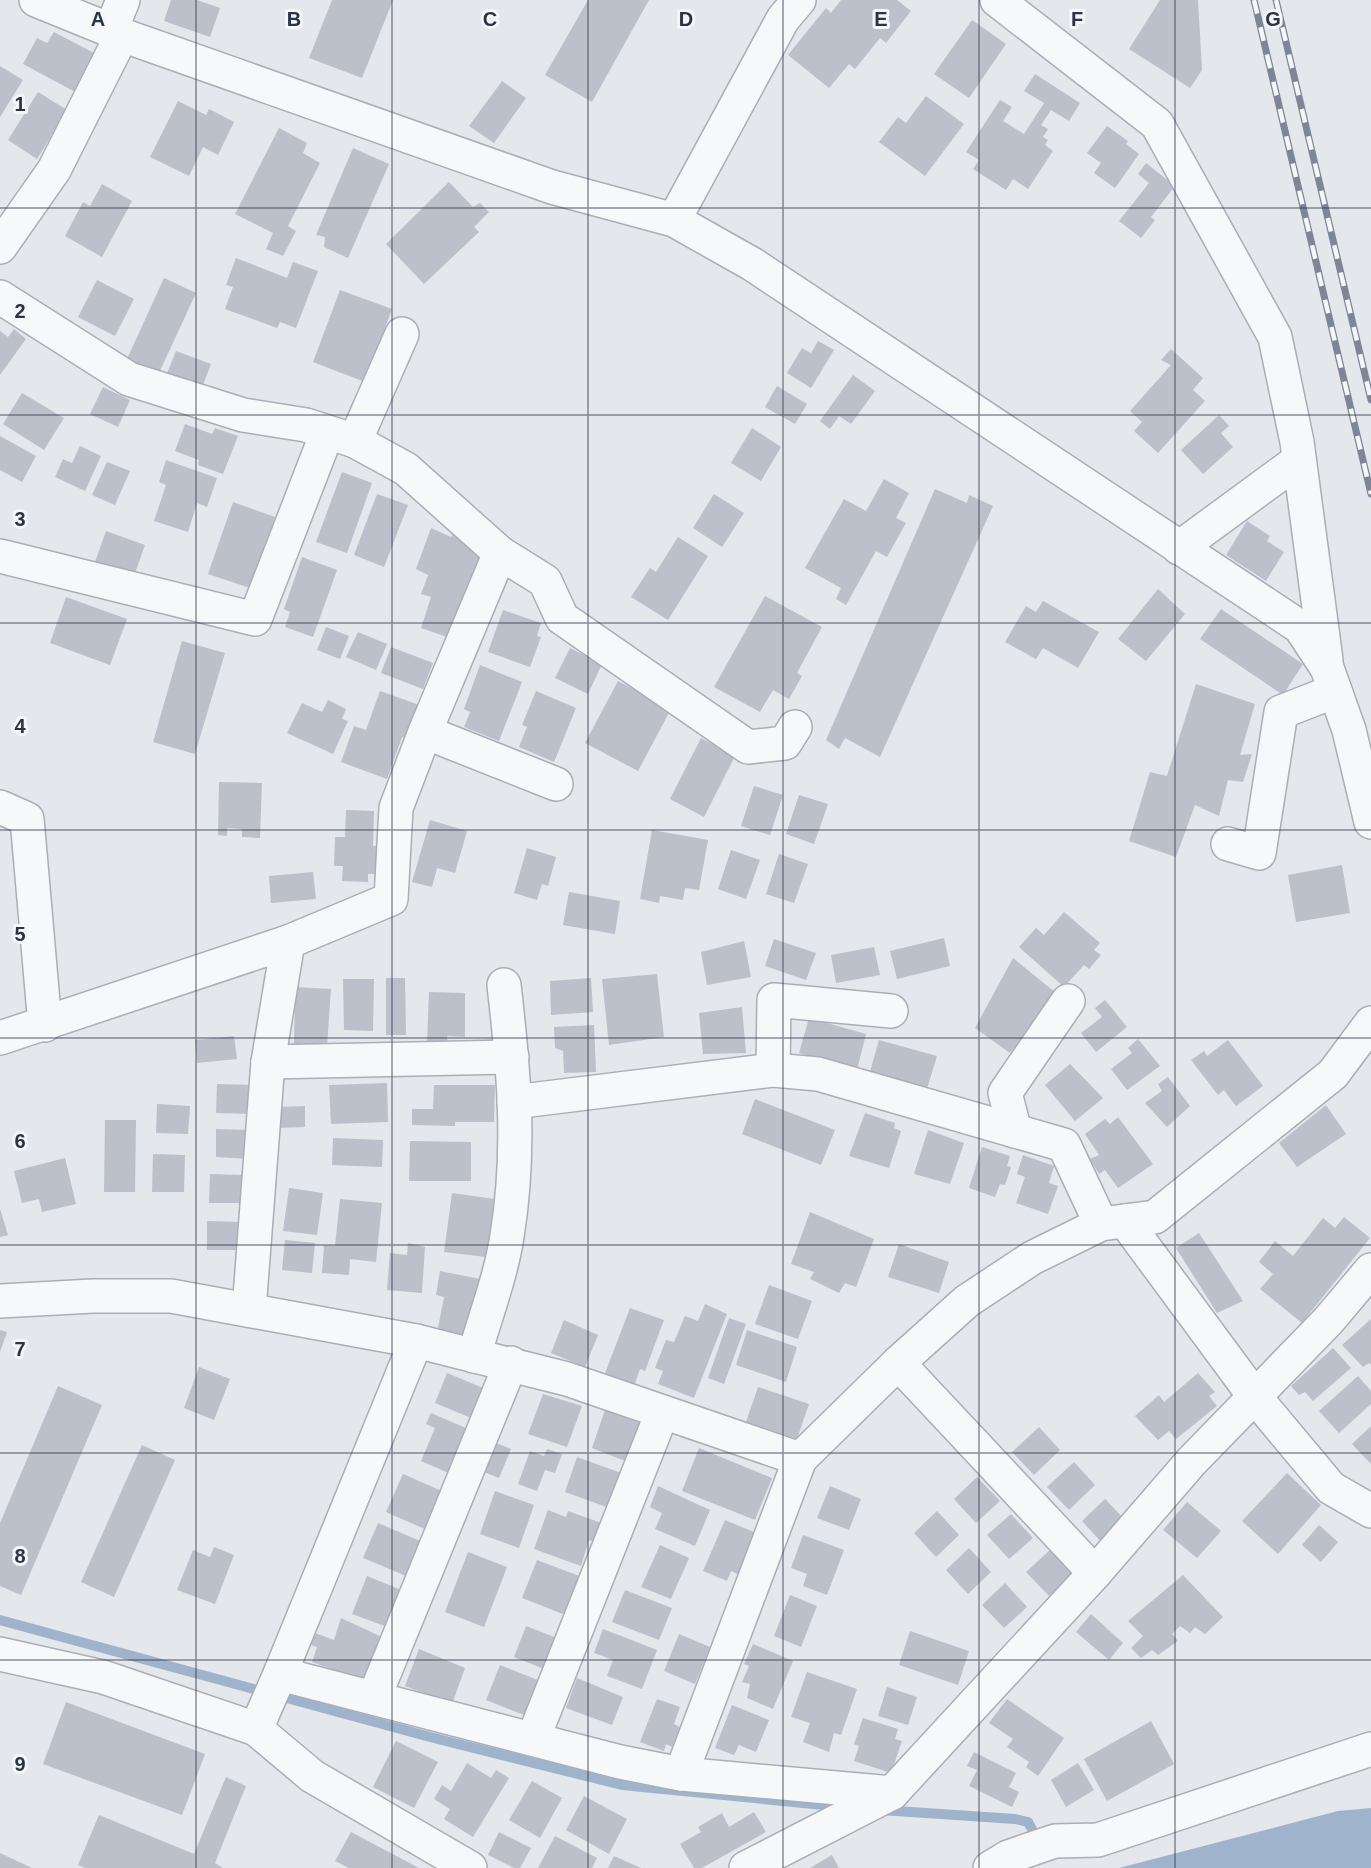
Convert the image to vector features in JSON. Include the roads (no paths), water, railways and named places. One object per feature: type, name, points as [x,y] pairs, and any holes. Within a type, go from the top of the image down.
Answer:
[{"type":"street","points":[[36,0],[116,33],[552,187],[674,220],[752,264],[1300,627],[1360,730],[1371,822]]},
{"type":"street","points":[[0,247],[54,170],[116,33],[123,0]]},
{"type":"street","points":[[674,220],[783,19],[799,0]]},
{"type":"street","points":[[997,0],[1157,124],[1275,337],[1299,460],[1331,679]]},
{"type":"street","points":[[0,297],[129,379],[243,415],[306,425],[341,437],[406,469],[500,553],[544,581],[562,618],[748,747],[785,743],[795,728]]},
{"type":"street","points":[[0,556],[255,619],[341,437],[402,334]]},
{"type":"street","points":[[1179,548],[1299,460]]},
{"type":"street","points":[[0,1038],[45,1025],[288,942],[391,899],[396,808],[425,732],[500,553]]},
{"type":"street","points":[[1228,844],[1259,853],[1281,712],[1331,679]]},
{"type":"street","points":[[425,732],[556,784]]},
{"type":"street","points":[[0,807],[27,819],[45,1025]]},
{"type":"street","points":[[249,1310],[268,1062],[288,942]]},
{"type":"street","points":[[474,1356],[507,1239],[517,1161],[512,1057],[504,985]]},
{"type":"street","points":[[773,1070],[774,1000],[891,1011]]},
{"type":"street","points":[[1015,1131],[1005,1093],[1068,1001]]},
{"type":"street","points":[[681,1774],[800,1459],[898,1363],[967,1302],[1032,1258],[1113,1222],[1155,1216],[1334,1074],[1371,1023]]},
{"type":"street","points":[[268,1062],[512,1057]]},
{"type":"street","points":[[514,1102],[773,1070],[818,1074],[1064,1145],[1113,1222],[1255,1397],[1332,1488],[1371,1510]]},
{"type":"street","points":[[746,1868],[892,1793],[1095,1573],[1191,1462],[1328,1322],[1371,1270]]},
{"type":"street","points":[[0,1301],[93,1296],[171,1296],[416,1341],[511,1363],[567,1379],[800,1459]]},
{"type":"street","points":[[260,1721],[416,1341]]},
{"type":"street","points":[[374,1698],[511,1363]]},
{"type":"street","points":[[898,1363],[1095,1573]]},
{"type":"street","points":[[533,1739],[662,1413]]},
{"type":"street","points":[[0,1654],[103,1677],[260,1721],[312,1776],[470,1868]]},
{"type":"street","points":[[280,1674],[621,1762],[681,1774],[892,1793]]},
{"type":"street","points":[[990,1868],[1008,1857],[1055,1840],[1078,1842],[1098,1840],[1371,1749]]},
{"type":"water","points":[[1371,1808],[1371,1868],[1119,1868],[1338,1811]]},
{"type":"waterway","points":[[0,1620],[430,1737],[622,1785],[844,1807]]},
{"type":"waterway","points":[[881,1810],[1015,1819],[1028,1822],[1039,1842]]},
{"type":"railway","points":[[1254,0],[1371,494]]},
{"type":"railway","points":[[1276,0],[1371,400]]}]
